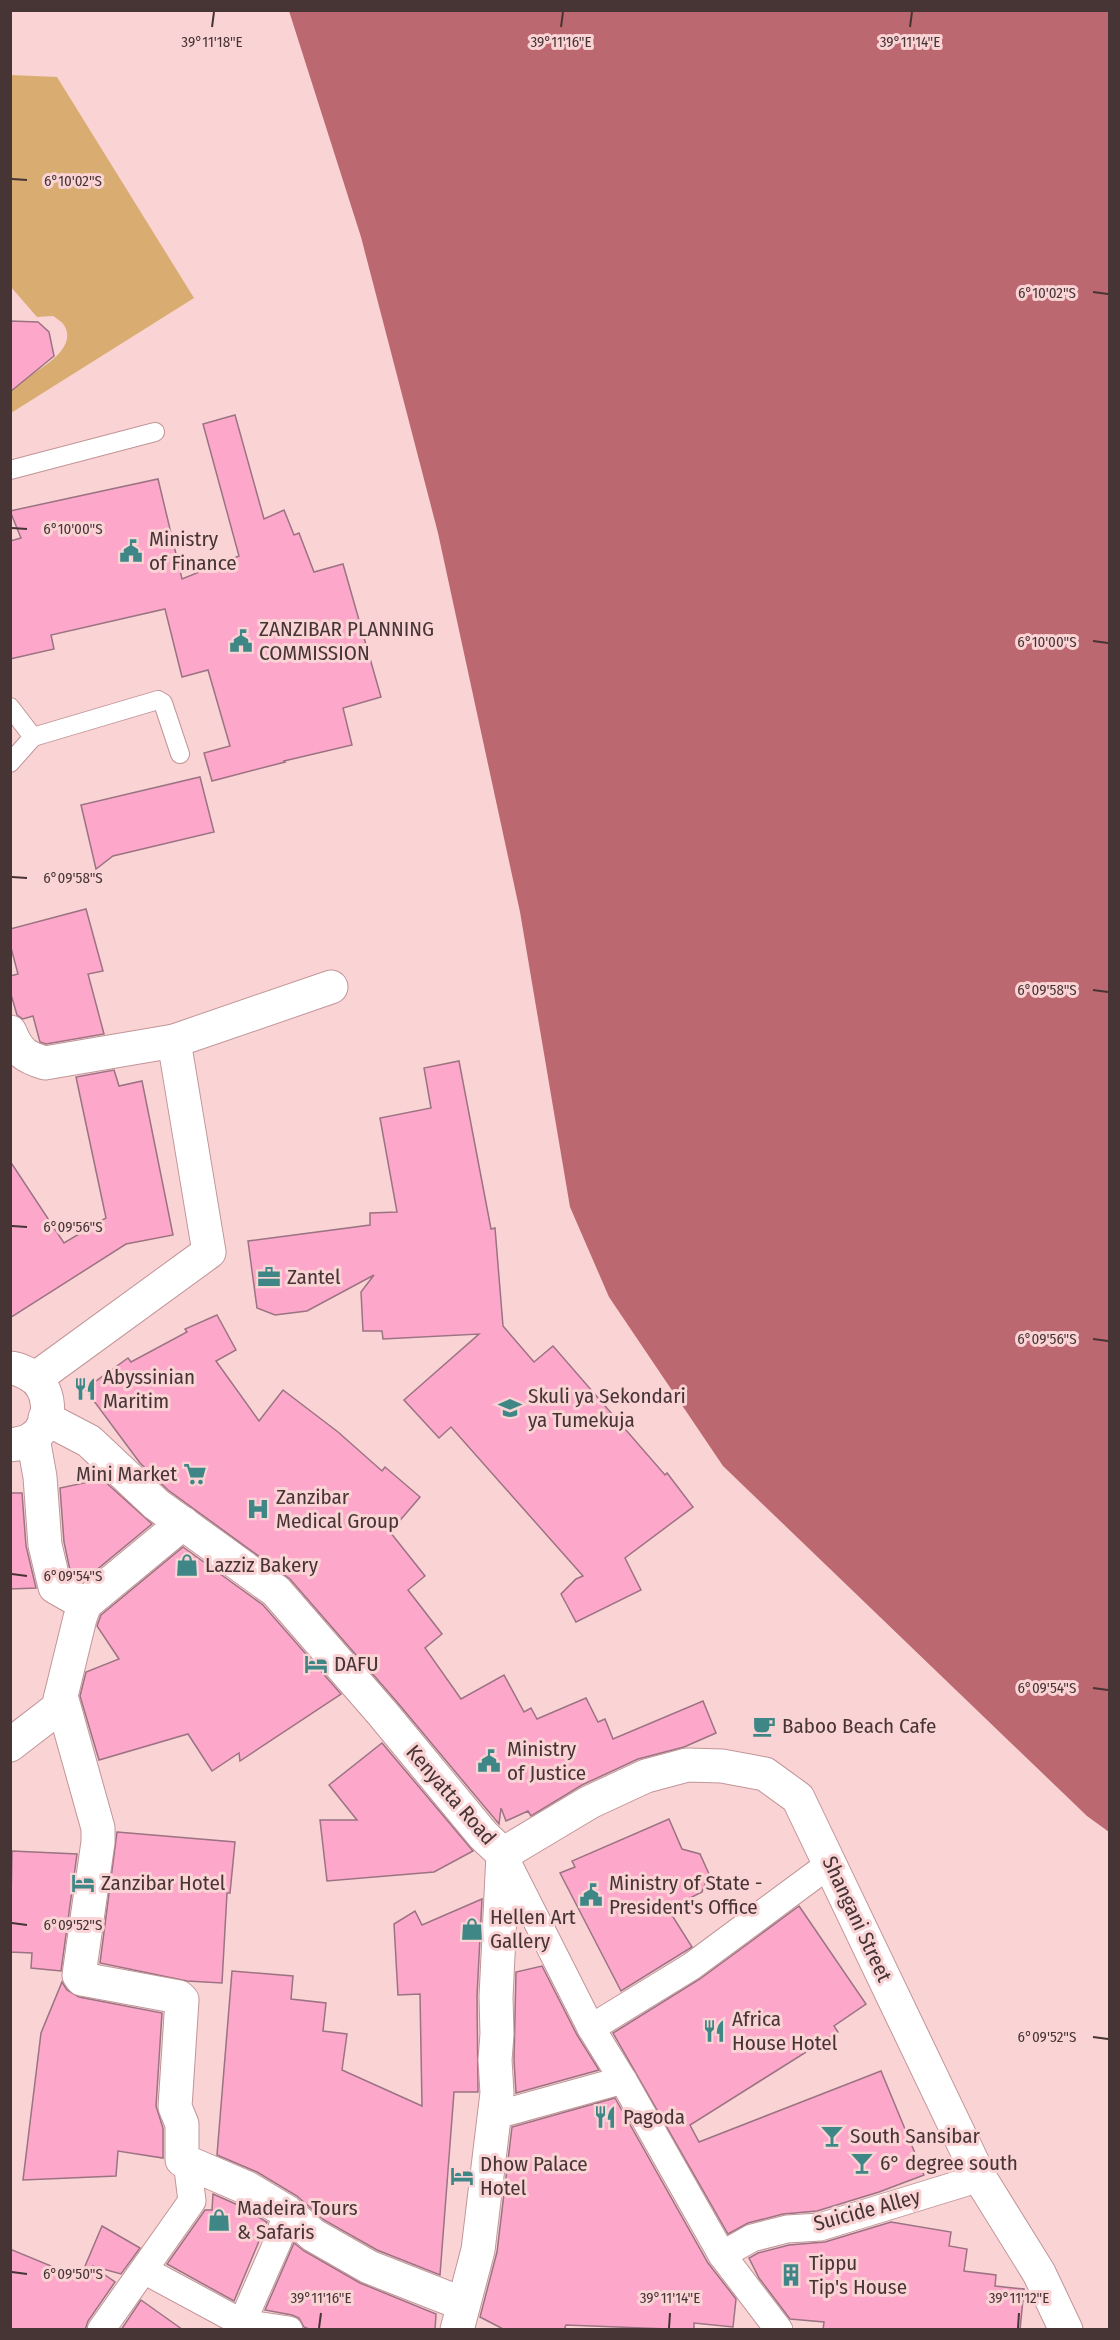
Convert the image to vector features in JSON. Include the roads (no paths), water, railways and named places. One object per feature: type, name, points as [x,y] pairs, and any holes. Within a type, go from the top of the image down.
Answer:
[{"type":"street","points":[[10,1032],[16,1046],[28,1058],[45,1064],[174,1041],[331,987]]},
{"type":"street","points":[[86,1604],[55,1587],[45,1545],[40,1477],[29,1434],[48,1407],[47,1396],[18,1368],[209,1252],[174,1041]]},
{"type":"street","name":"Kenyatta Road","points":[[29,1434],[89,1441],[156,1504],[276,1591],[483,1835],[503,1854],[495,2060],[497,2093],[478,2250],[464,2321]]},
{"type":"street","points":[[10,1745],[58,1708],[80,1618],[86,1604],[183,1523]]},
{"type":"street","points":[[61,1696],[98,1828],[79,1975],[82,1979],[179,1996],[182,2000],[175,2107],[182,2124],[182,2160],[188,2169],[192,2201],[101,2330]]},
{"type":"street","name":"Shangani Street","points":[[503,1854],[590,1802],[646,1776],[687,1765],[722,1766],[765,1774],[798,1798],[980,2178],[1039,2273],[1066,2330]]},
{"type":"street","points":[[503,1854],[591,2028],[722,2254],[779,2330]]},
{"type":"street","points":[[591,2028],[692,1966],[831,1863]]},
{"type":"street","points":[[493,2116],[623,2080]]},
{"type":"street","points":[[182,2160],[247,2188],[287,2212],[313,2235],[464,2321]]},
{"type":"street","name":"Suicide Alley","points":[[722,2254],[752,2238],[787,2229],[820,2227],[980,2178]]},
{"type":"street","points":[[242,2324],[278,2241],[287,2212]]},
{"type":"street","points":[[144,2270],[242,2324],[289,2330]]},
{"type":"lane","points":[[10,470],[154,432]]},
{"type":"lane","points":[[10,763],[33,737],[158,700],[163,704],[180,754]]},
{"type":"lane","points":[[10,707],[33,737]]},
{"type":"place","name":"Ministry of Finance","points":[[131,551]]},
{"type":"place","name":"ZANZIBAR PLANNING COMMISSION","points":[[241,641]]},
{"type":"place","name":"Zantel","points":[[269,1277]]},
{"type":"place","name":"Abyssinian Maritim","points":[[85,1389]]},
{"type":"place","name":"Skuli ya Sekondari ya Tumekuja","points":[[510,1408]]},
{"type":"place","name":"Mini Market","points":[[195,1474]]},
{"type":"place","name":"Zanzibar Medical Group","points":[[258,1509]]},
{"type":"place","name":"Lazziz Bakery","points":[[187,1565]]},
{"type":"place","name":"DAFU","points":[[316,1664]]},
{"type":"place","name":"Baboo Beach Cafe","points":[[764,1726]]},
{"type":"place","name":"Ministry of Justice","points":[[489,1761]]},
{"type":"place","name":"Zanzibar Hotel","points":[[83,1883]]},
{"type":"place","name":"Ministry of State - President's Office","points":[[591,1895]]},
{"type":"place","name":"Hellen Art Gallery","points":[[472,1929]]},
{"type":"place","name":"Africa House Hotel","points":[[714,2031]]},
{"type":"place","name":"Pagoda","points":[[605,2117]]},
{"type":"place","name":"South Sansibar","points":[[832,2136]]},
{"type":"place","name":"6° degree south","points":[[862,2163]]},
{"type":"place","name":"Dhow Palace Hotel","points":[[462,2176]]},
{"type":"place","name":"Madeira Tours & Safaris","points":[[219,2220]]},
{"type":"place","name":"Tippu Tip's House","points":[[791,2275]]}]
